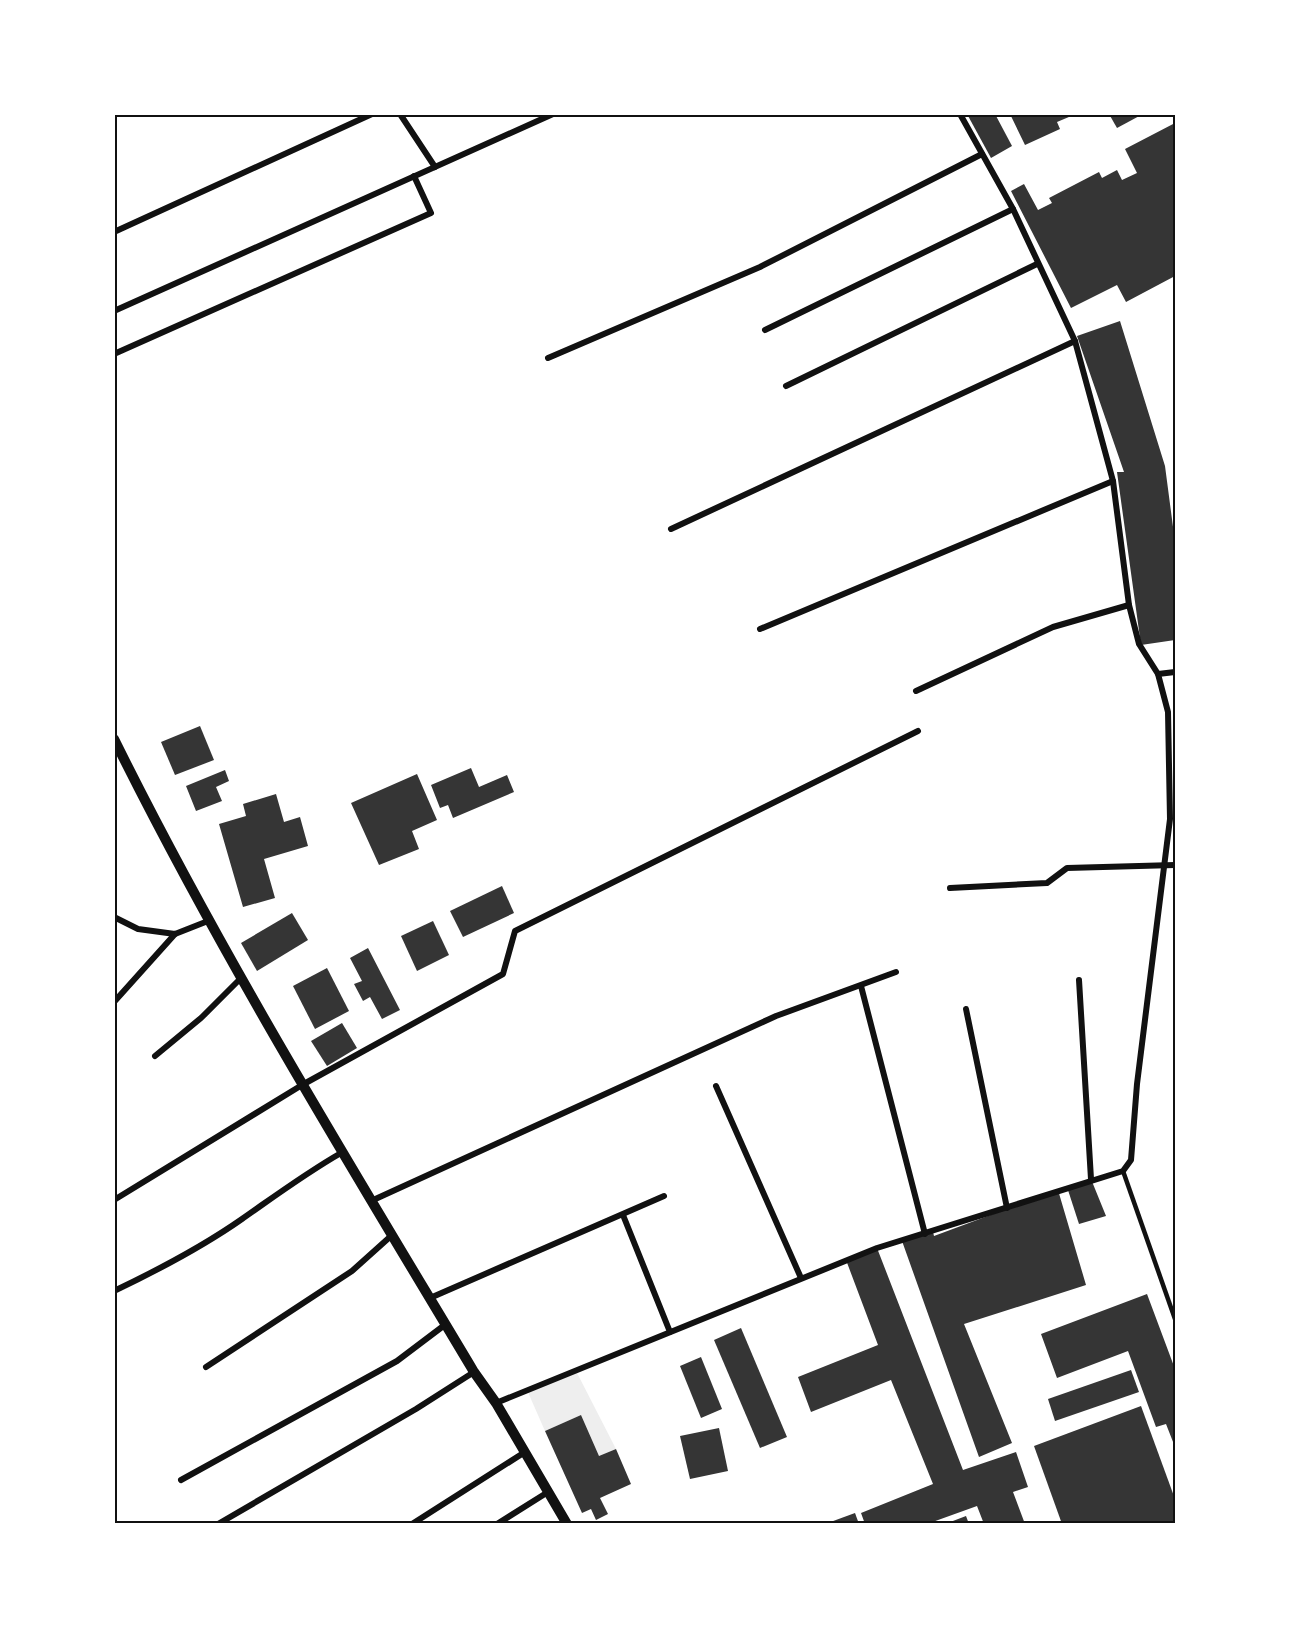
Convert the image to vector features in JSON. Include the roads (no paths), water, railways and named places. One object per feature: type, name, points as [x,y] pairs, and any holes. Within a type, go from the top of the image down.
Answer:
[{"type":"street","points":[[114,232],[372,114]]},
{"type":"street","points":[[400,114],[435,167]]},
{"type":"street","points":[[114,311],[553,114]]},
{"type":"street","points":[[496,1403],[878,1248],[1091,1179],[1123,1171],[1131,1160],[1137,1084],[1170,819],[1171,712],[1158,674],[1139,644],[1129,605],[1113,481],[1075,341],[1013,209],[960,114]]},
{"type":"street","points":[[548,358],[760,267],[982,154]]},
{"type":"street","points":[[114,354],[432,213],[414,176]]},
{"type":"street","points":[[765,330],[1013,209]]},
{"type":"street","points":[[786,386],[1038,264]]},
{"type":"street","points":[[671,529],[1075,341]]},
{"type":"street","points":[[760,629],[1113,481]]},
{"type":"street","points":[[916,691],[1053,627],[1129,605]]},
{"type":"street","points":[[1158,674],[1175,672]]},
{"type":"street","points":[[114,1200],[302,1085],[503,975],[515,931],[918,731]]},
{"type":"street","points":[[114,739],[240,979],[341,1153],[474,1372],[496,1403],[567,1524]]},
{"type":"street","points":[[950,888],[1047,883],[1067,868],[1166,863],[1175,865]]},
{"type":"street","points":[[114,917],[138,928],[175,934]]},
{"type":"street","points":[[114,1002],[175,934],[208,921]]},
{"type":"street","points":[[371,1201],[776,1016],[896,972]]},
{"type":"street","points":[[155,1056],[201,1018],[240,979]]},
{"type":"street","points":[[1079,980],[1091,1179]]},
{"type":"street","points":[[861,986],[925,1234]]},
{"type":"street","points":[[966,1009],[1007,1208]]},
{"type":"street","points":[[716,1086],[801,1278]]},
{"type":"street","points":[[114,1291],[180,1257],[241,1220],[291,1182],[341,1153]]},
{"type":"street","points":[[430,1298],[664,1196]]},
{"type":"street","points":[[624,1215],[670,1332]]},
{"type":"street","points":[[206,1367],[352,1271],[391,1236]]},
{"type":"street","points":[[181,1480],[398,1361],[446,1324]]},
{"type":"street","points":[[219,1524],[416,1409],[474,1372]]},
{"type":"street","points":[[412,1524],[525,1452]]},
{"type":"street","points":[[497,1524],[548,1492]]},
{"type":"lane","points":[[1123,1171],[1175,1318]]}]
